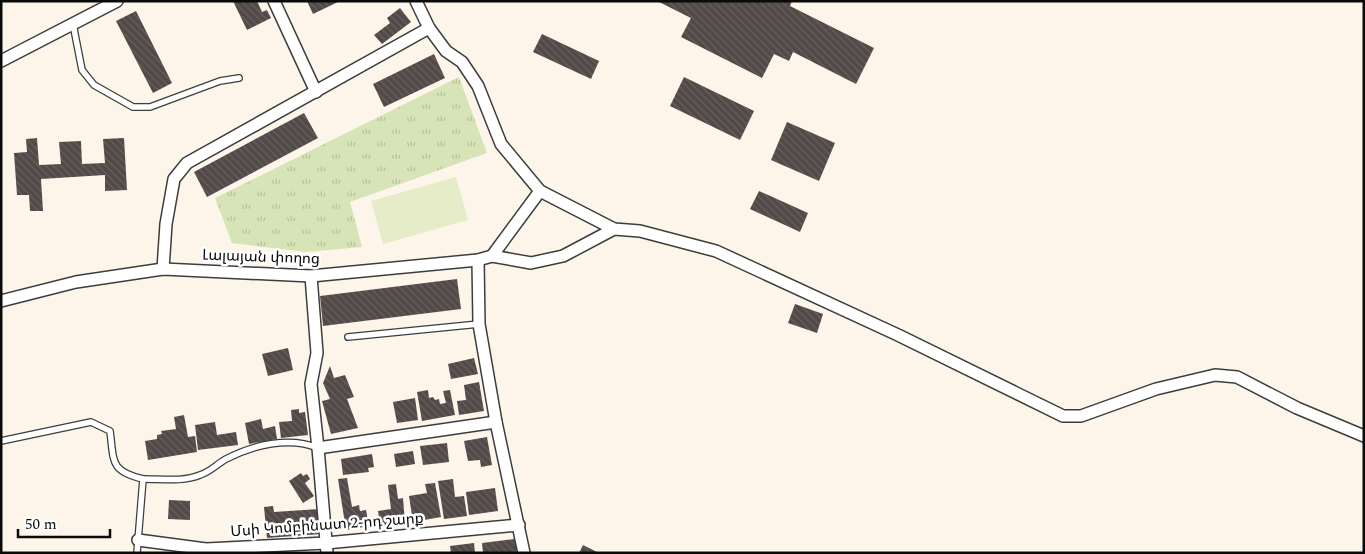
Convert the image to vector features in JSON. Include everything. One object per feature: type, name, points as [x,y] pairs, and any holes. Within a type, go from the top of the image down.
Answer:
[{"type":"street","points":[[1,61],[117,1]]},
{"type":"street","points":[[274,1],[316,92]]},
{"type":"street","points":[[416,1],[429,28],[446,52],[462,62],[478,86],[501,144],[541,186],[614,229],[640,231],[716,251],[898,335],[1062,416],[1081,416],[1156,389],[1215,375],[1237,377],[1297,408],[1364,436]]},
{"type":"street","points":[[163,269],[166,224],[174,178],[187,163],[429,28]]},
{"type":"street","points":[[541,186],[492,256],[531,263],[555,258],[563,256],[614,229]]},
{"type":"street","name":"Լալայան փողոց","points":[[1,301],[76,282],[163,269],[311,276],[478,260],[492,256]]},
{"type":"street","points":[[478,260],[478,324],[496,422],[524,553]]},
{"type":"street","points":[[311,276],[318,354],[311,384],[326,548]]},
{"type":"street","points":[[318,448],[496,422]]},
{"type":"street","name":"Մսի Կոմբինատ 2-րդ շարք","points":[[138,540],[206,549],[326,548],[519,525]]},
{"type":"lane","points":[[73,24],[82,70],[94,85],[133,107],[150,107],[220,82],[239,78]]},
{"type":"lane","points":[[348,337],[478,324]]},
{"type":"lane","points":[[1,441],[91,422],[110,431],[114,460],[118,469],[143,479],[190,478],[202,475],[226,459],[262,445],[305,443],[318,448]]},
{"type":"lane","points":[[138,553],[143,479]]},
{"type":"green space","points":[[459,77],[487,153],[350,202],[362,247],[306,252],[232,243],[215,198]]},
{"type":"green space","points":[[456,177],[468,220],[383,244],[371,201]]},
{"type":"building","points":[[233,1],[257,1],[262,12],[267,10],[271,18],[247,30]]},
{"type":"building","points":[[307,1],[340,1],[313,14]]},
{"type":"building","points":[[657,1],[792,1],[790,6],[874,48],[856,84],[793,52],[789,61],[774,54],[762,78],[681,37],[691,18]]},
{"type":"building","points":[[400,8],[411,22],[382,44],[374,35],[390,23],[387,18]]},
{"type":"building","points":[[136,11],[172,83],[153,93],[116,21]]},
{"type":"building","points":[[542,34],[599,61],[591,79],[533,52]]},
{"type":"building","points":[[434,54],[445,78],[384,107],[373,84]]},
{"type":"building","points":[[684,77],[754,111],[740,140],[670,106]]},
{"type":"building","points":[[304,113],[318,138],[207,197],[194,172]]},
{"type":"building","points":[[787,122],[835,143],[819,181],[771,160]]},
{"type":"building","points":[[37,138],[39,165],[61,164],[59,142],[81,141],[82,164],[105,163],[103,139],[124,138],[127,190],[105,191],[105,175],[41,179],[43,211],[30,211],[29,195],[17,195],[14,153],[27,152],[26,139]]},
{"type":"building","points":[[759,191],[808,213],[800,232],[750,209]]},
{"type":"building","points":[[457,279],[461,309],[323,326],[320,296]]},
{"type":"building","points":[[795,304],[823,314],[817,333],[788,323]]},
{"type":"building","points":[[288,348],[293,370],[268,376],[262,354]]},
{"type":"building","points":[[474,358],[478,374],[451,379],[448,364]]},
{"type":"building","points":[[330,366],[334,378],[345,375],[354,397],[347,399],[358,428],[331,434],[322,401],[330,399],[323,383]]},
{"type":"building","points":[[479,382],[484,411],[459,415],[457,401],[466,400],[464,385]]},
{"type":"building","points":[[428,390],[429,398],[439,399],[440,404],[446,403],[443,391],[450,390],[455,415],[422,421],[417,392]]},
{"type":"building","points":[[415,398],[418,420],[397,423],[393,402]]},
{"type":"building","points":[[299,409],[299,413],[305,412],[308,435],[281,438],[279,422],[292,421],[291,410]]},
{"type":"building","points":[[184,415],[188,437],[195,436],[197,452],[148,460],[145,441],[157,439],[157,435],[162,434],[161,431],[176,429],[174,417]]},
{"type":"building","points":[[261,419],[263,429],[275,426],[277,439],[249,444],[245,423]]},
{"type":"building","points":[[215,422],[217,435],[236,432],[238,445],[198,450],[195,425]]},
{"type":"building","points":[[487,437],[492,465],[481,467],[480,460],[468,461],[464,441]]},
{"type":"building","points":[[447,443],[449,462],[423,465],[420,446]]},
{"type":"building","points":[[413,451],[415,464],[396,467],[394,454]]},
{"type":"building","points":[[372,454],[374,467],[368,468],[369,472],[343,475],[341,459]]},
{"type":"building","points":[[301,473],[303,476],[307,474],[310,479],[305,483],[314,496],[303,503],[289,481]]},
{"type":"building","points":[[347,478],[352,507],[359,505],[360,511],[366,510],[369,526],[346,530],[338,479]]},
{"type":"building","points":[[453,479],[455,497],[464,496],[467,516],[444,519],[438,481]]},
{"type":"building","points":[[435,483],[441,517],[413,522],[409,496],[427,493],[425,484]]},
{"type":"building","points":[[396,484],[398,499],[403,498],[405,523],[380,526],[378,511],[391,509],[388,485]]},
{"type":"building","points":[[495,488],[498,511],[469,515],[466,492]]},
{"type":"building","points":[[169,500],[190,501],[190,520],[168,519]]},
{"type":"building","points":[[273,506],[274,512],[319,509],[321,534],[267,538],[264,507]]},
{"type":"building","points":[[515,539],[517,553],[483,553],[482,543]]},
{"type":"building","points":[[474,543],[475,553],[451,553],[450,546]]},
{"type":"building","points":[[583,545],[599,553],[579,553]]}]
